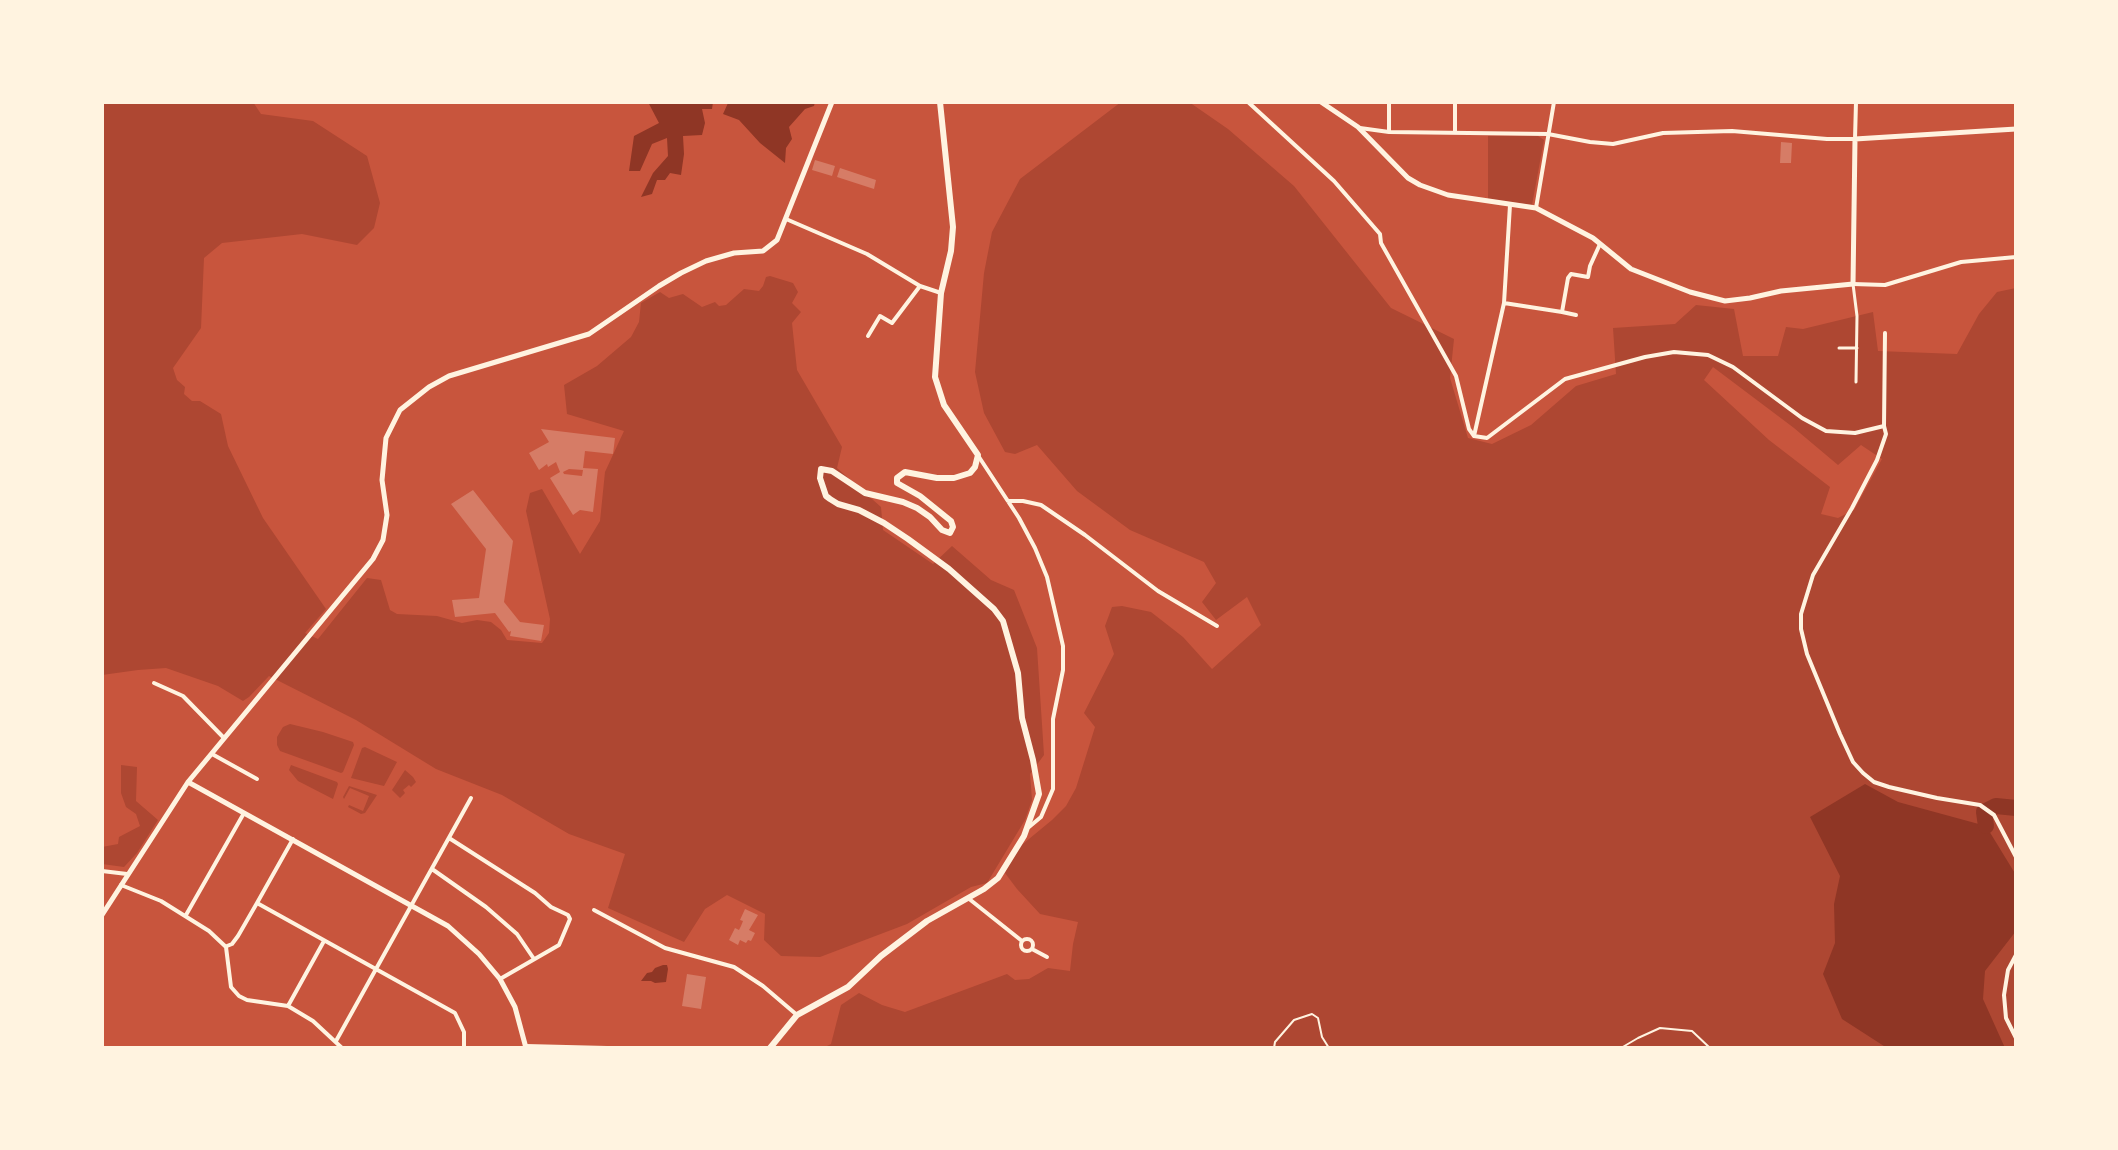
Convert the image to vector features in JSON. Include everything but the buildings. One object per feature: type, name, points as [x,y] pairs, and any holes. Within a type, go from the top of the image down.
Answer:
[{"type":"main road","points":[[770,1048],[797,1015],[848,987],[881,956],[927,921],[998,878],[1026,830],[1037,802],[1039,786],[1022,718],[1018,673],[1003,621],[994,609],[949,569],[908,539],[884,523],[826,496],[820,478],[821,469],[832,471],[865,493],[917,508],[942,530],[950,533],[953,527],[951,521],[920,496],[897,483],[897,478],[905,472],[937,478],[962,476],[975,467],[978,455],[944,405],[935,377],[941,293],[953,227],[940,102]]},
{"type":"street","points":[[102,915],[188,782],[378,552],[387,515],[382,480],[386,438],[400,410],[449,376],[589,334],[659,286],[706,261],[734,253],[763,251],[777,240],[832,102]]},
{"type":"street","points":[[1248,102],[1334,181],[1380,234],[1381,243],[1456,376],[1469,429],[1474,436],[1487,438],[1565,379],[1595,369],[1674,352],[1708,355],[1733,367],[1802,418],[1826,431],[1855,433],[1884,426]]},
{"type":"street","points":[[1321,102],[1358,127],[1408,178],[1420,185],[1448,195],[1536,208],[1593,238],[1631,269],[1690,292],[1725,301],[1781,291],[1853,284],[1885,285],[1961,262],[2016,257]]},
{"type":"street","points":[[1389,102],[1389,132]]},
{"type":"street","points":[[1455,102],[1455,132]]},
{"type":"street","points":[[1536,208],[1554,102]]},
{"type":"street","points":[[1856,102],[1853,284],[1857,316],[1856,382]]},
{"type":"street","points":[[1358,127],[1389,132],[1548,134],[1613,144],[1663,133],[1716,131],[1855,139],[2016,129]]},
{"type":"street","points":[[1474,436],[1504,303],[1510,205]]},
{"type":"street","points":[[786,219],[867,254],[920,286],[941,293]]},
{"type":"street","points":[[1562,312],[1568,278],[1571,274],[1588,277],[1600,244]]},
{"type":"street","points":[[868,336],[880,316],[892,323],[920,286]]},
{"type":"street","points":[[1504,303],[1576,315]]},
{"type":"street","points":[[1885,333],[1886,434],[1877,460],[1813,575],[1801,614],[1807,654],[1853,762],[1863,773],[1874,782],[1889,787],[1980,805],[1994,815],[2016,857]]},
{"type":"street","points":[[1839,348],[1857,348]]},
{"type":"street","points":[[978,455],[1035,548],[1047,577],[1063,646],[1063,670],[1053,719],[1053,789],[1041,817],[1026,830]]},
{"type":"street","points":[[1008,501],[1041,505],[1158,591],[1217,626]]},
{"type":"street","points":[[154,683],[183,696],[225,739]]},
{"type":"street","points":[[212,754],[257,779]]},
{"type":"street","points":[[188,782],[448,926],[500,979],[515,1007],[526,1047],[566,1045],[607,1048]]},
{"type":"street","points":[[336,1041],[471,798]]},
{"type":"street","points":[[186,916],[244,813]]},
{"type":"street","points":[[449,838],[570,919],[559,945],[500,979]]},
{"type":"street","points":[[226,947],[238,936],[293,839]]},
{"type":"street","points":[[432,869],[486,907],[517,934],[535,959]]},
{"type":"street","points":[[102,871],[127,874]]},
{"type":"street","points":[[121,885],[144,892],[209,931],[226,947],[231,987],[239,996],[288,1006],[313,1021],[342,1048]]},
{"type":"street","points":[[968,898],[1022,941],[1023,950],[1032,949],[1047,957]]},
{"type":"street","points":[[257,903],[455,1013],[464,1032],[464,1048]]},
{"type":"street","points":[[594,910],[665,948],[734,967],[797,1015]]},
{"type":"street","points":[[288,1006],[324,941]]},
{"type":"street","points":[[2016,955],[2008,970],[2004,995],[2006,1018],[2016,1038]]},
{"type":"path","points":[[1274,1048],[1275,1042],[1294,1020],[1312,1014],[1318,1018],[1322,1037],[1329,1048]]},
{"type":"path","points":[[1621,1048],[1660,1028],[1692,1031],[1710,1048]]},
{"type":"shaded area","points":[[102,102],[253,102],[261,114],[313,121],[367,156],[380,203],[374,228],[357,245],[302,234],[222,243],[204,258],[201,328],[173,368],[177,380],[185,387],[184,394],[221,414],[228,446],[263,518],[326,609],[305,633],[318,639],[367,578],[381,580],[390,610],[397,614],[437,616],[462,623],[477,620],[491,622],[507,640],[542,643],[549,633],[550,619],[526,511],[530,493],[542,489],[580,554],[600,521],[605,472],[624,431],[567,414],[564,385],[597,366],[631,337],[639,322],[641,303],[660,292],[669,298],[683,294],[702,307],[715,302],[719,306],[726,305],[744,289],[759,291],[766,277],[793,283],[798,292],[792,303],[801,312],[792,323],[797,370],[842,447],[837,468],[881,507],[883,530],[933,564],[952,546],[991,580],[1014,590],[1037,648],[1044,755],[1030,774],[1032,800],[1025,820],[987,883],[971,887],[907,924],[820,957],[781,956],[764,940],[765,914],[727,895],[705,909],[684,942],[608,908],[625,854],[569,834],[502,795],[436,769],[356,720],[269,676],[243,701],[218,686],[166,668],[102,675]]},
{"type":"shaded area","points":[[648,102],[713,102],[712,109],[702,109],[705,123],[702,135],[683,136],[681,175],[670,173],[665,180],[657,180],[652,194],[641,197],[653,173],[668,156],[667,138],[652,144],[640,171],[629,171],[634,136],[659,123]]},
{"type":"shaded area","points":[[731,102],[815,102],[789,127],[792,139],[786,148],[785,163],[760,143],[739,120],[723,114]]},
{"type":"shaded area","points":[[1121,102],[1189,102],[1228,129],[1294,186],[1391,308],[1454,339],[1450,378],[1468,438],[1492,444],[1531,425],[1576,386],[1616,374],[1613,328],[1675,324],[1696,305],[1734,309],[1743,356],[1778,356],[1786,327],[1803,329],[1873,312],[1878,351],[1957,354],[1979,314],[1997,292],[2016,288],[2016,1048],[823,1048],[831,1044],[841,1005],[859,993],[905,1012],[1007,974],[1015,980],[1029,979],[1048,968],[1070,971],[1078,922],[1040,914],[1005,873],[1012,853],[1066,806],[1076,788],[1095,727],[1084,713],[1114,654],[1105,626],[1112,607],[1151,612],[1183,637],[1212,669],[1261,625],[1247,597],[1216,620],[1202,602],[1216,583],[1204,562],[1130,530],[1077,491],[1037,445],[1015,454],[1005,452],[984,413],[975,372],[984,273],[992,232],[1020,179]],"holes":[[[1713,367],[1838,465],[1861,445],[1882,459],[1854,510],[1838,518],[1821,514],[1830,487],[1769,440],[1704,380]]]},
{"type":"shaded area","points":[[1488,136],[1538,136],[1544,140],[1532,205],[1488,199]]},
{"type":"shaded area","points":[[290,724],[353,742],[343,772],[280,751],[277,737],[283,727]]},
{"type":"shaded area","points":[[365,747],[397,762],[384,786],[351,778]]},
{"type":"shaded area","points":[[121,765],[137,767],[136,801],[158,820],[124,867],[102,864],[102,847],[118,844],[119,837],[140,826],[136,814],[126,807],[121,793]]},
{"type":"shaded area","points":[[291,765],[337,782],[333,799],[298,781],[289,770]]},
{"type":"shaded area","points":[[405,770],[416,782],[403,790],[405,793],[400,798],[392,790]]},
{"type":"shaded area","points":[[1865,784],[1898,802],[1986,826],[2016,875],[2016,931],[1985,971],[1983,999],[2005,1048],[1887,1048],[1842,1019],[1823,974],[1835,943],[1834,904],[1840,876],[1810,817]]},
{"type":"shaded area","points":[[349,786],[377,795],[365,813],[348,807],[363,811],[369,796],[350,788],[344,799]]},
{"type":"shaded area","points":[[667,965],[668,969],[666,982],[641,981],[647,973]]},
{"type":"waterway","points":[[1986,826],[1984,812],[1996,806],[2016,808]]}]
